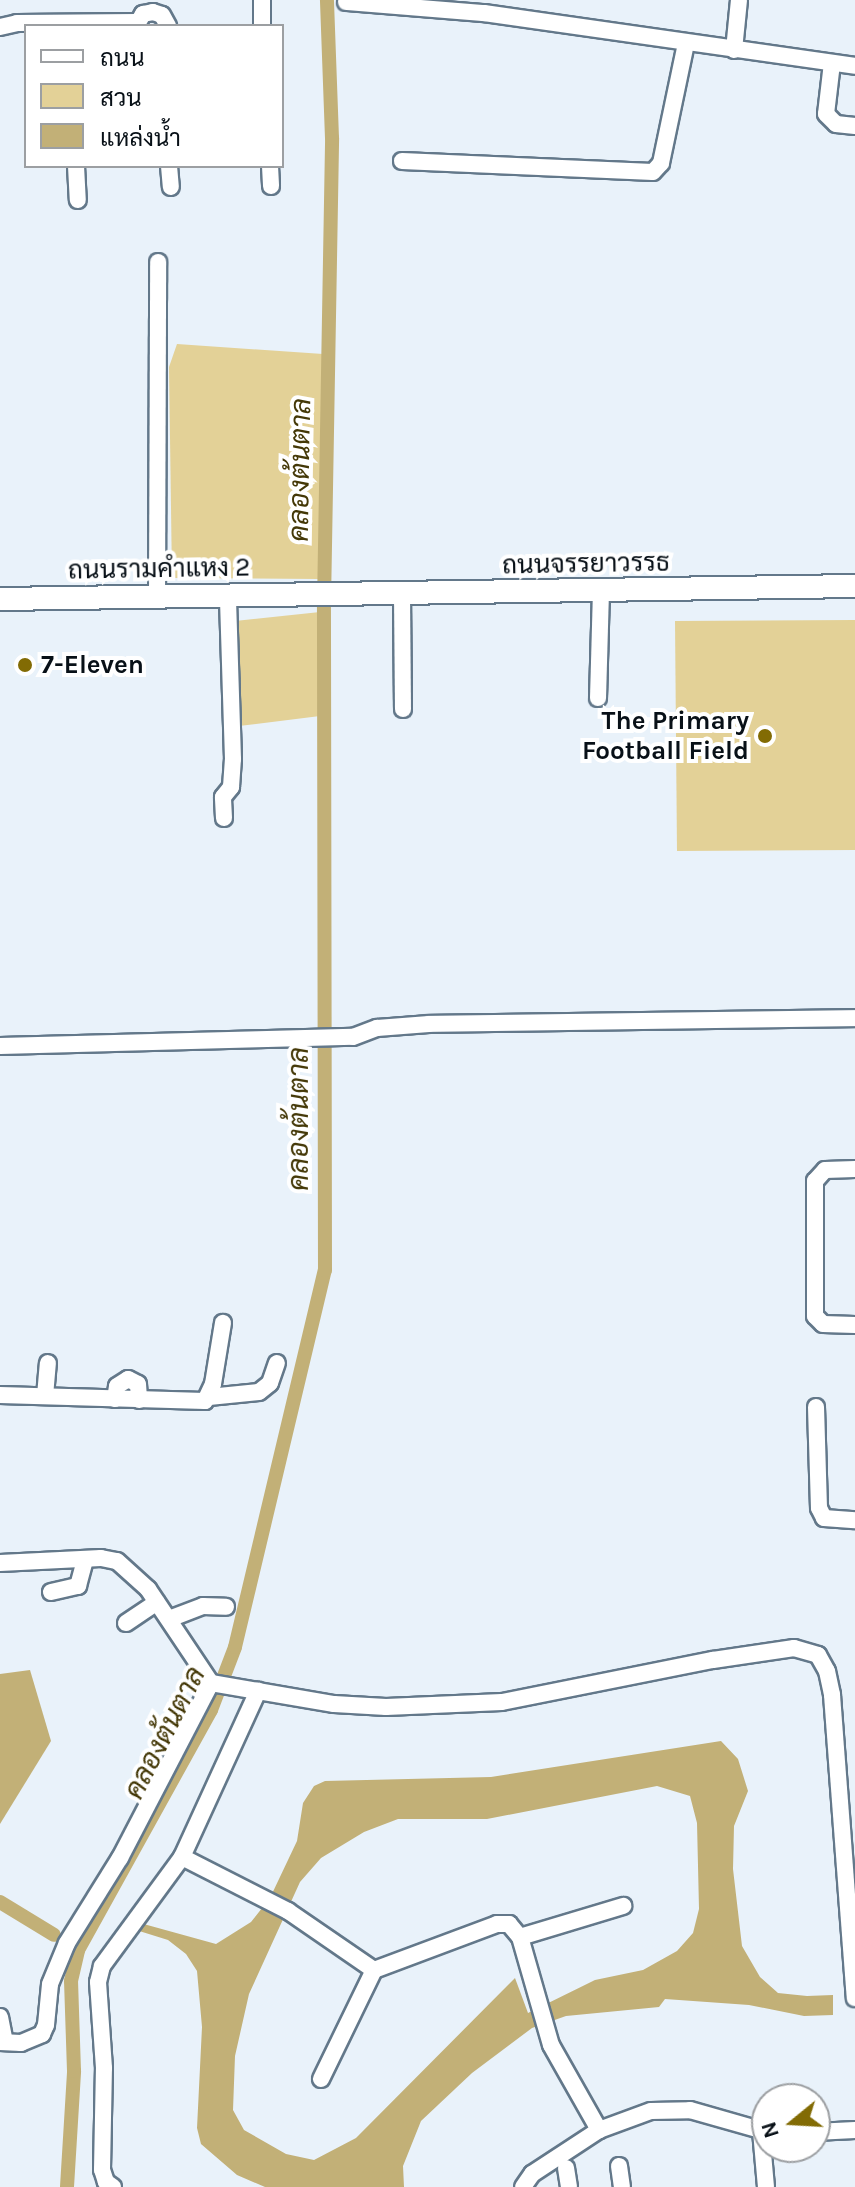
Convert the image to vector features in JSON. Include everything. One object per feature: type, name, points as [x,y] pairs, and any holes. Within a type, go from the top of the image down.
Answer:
[{"type":"main road","name":"ถนนจรรยาวรรธ","points":[[325,595],[855,586]]},
{"type":"main road","name":"ถนนรามคำแหง 2","points":[[0,599],[325,595]]},
{"type":"street","points":[[262,0],[262,24]]},
{"type":"street","points":[[734,50],[739,0]]},
{"type":"street","points":[[346,2],[484,7],[686,43],[855,66]]},
{"type":"street","points":[[67,24],[137,24],[153,6],[167,24]]},
{"type":"street","points":[[0,27],[24,26]]},
{"type":"street","points":[[402,161],[653,172],[661,163],[686,43]]},
{"type":"street","points":[[832,63],[826,114],[836,124],[855,126]]},
{"type":"street","points":[[76,168],[78,200]]},
{"type":"street","points":[[169,168],[171,187]]},
{"type":"street","points":[[270,168],[271,186]]},
{"type":"street","points":[[157,597],[158,262]]},
{"type":"street","points":[[598,698],[601,592]]},
{"type":"street","points":[[402,595],[403,709]]},
{"type":"street","points":[[224,818],[223,797],[231,787],[233,759],[228,596]]},
{"type":"street","points":[[0,1046],[353,1037],[377,1028],[429,1024],[855,1018]]},
{"type":"street","points":[[855,1169],[825,1170],[817,1175],[815,1316],[823,1324],[855,1325]]},
{"type":"street","points":[[209,1397],[223,1323]]},
{"type":"street","points":[[45,1396],[48,1363]]},
{"type":"street","points":[[0,1395],[201,1402],[209,1397],[259,1392],[270,1383],[277,1363]]},
{"type":"street","points":[[816,1407],[819,1508],[824,1518],[855,1520]]},
{"type":"street","points":[[51,1592],[68,1591],[78,1586],[85,1559]]},
{"type":"street","points":[[0,1563],[85,1559],[117,1561],[134,1573],[216,1684],[347,1705],[462,1705],[546,1695],[726,1658],[794,1648],[818,1655],[827,1671],[832,1695],[855,1998]]},
{"type":"street","points":[[126,1623],[157,1602]]},
{"type":"street","points":[[169,1619],[203,1606],[226,1607]]},
{"type":"street","points":[[0,2017],[2,2042],[35,2040],[42,2034],[46,2025],[50,1984],[67,1943],[120,1858],[216,1684]]},
{"type":"street","points":[[113,2187],[106,2182],[102,2170],[104,2068],[98,1982],[102,1966],[182,1857],[252,1690]]},
{"type":"street","points":[[182,1857],[288,1911],[374,1970]]},
{"type":"street","points":[[520,1937],[623,1906]]},
{"type":"street","points":[[321,2079],[374,1970],[497,1924],[509,1924],[520,1937],[551,2045],[599,2130]]},
{"type":"street","points":[[523,2187],[532,2174],[611,2123],[668,2108],[690,2110],[751,2128]]},
{"type":"street","points":[[831,2131],[855,2130]]},
{"type":"street","points":[[765,2163],[766,2187]]},
{"type":"street","points":[[619,2166],[622,2187]]},
{"type":"street","points":[[566,2168],[569,2187]]},
{"type":"green space","points":[[177,344],[323,354],[319,579],[172,578],[169,367]]},
{"type":"green space","points":[[320,612],[320,716],[239,726],[235,621]]},
{"type":"green space","name":"The Primary Football Field","points":[[855,620],[855,850],[677,851],[675,621]]},
{"type":"water","points":[[30,1670],[51,1741],[0,1824],[0,1674]]},
{"type":"water","points":[[721,1741],[738,1759],[748,1791],[734,1826],[733,1869],[742,1946],[760,1977],[778,1993],[833,1995],[833,2015],[804,2016],[749,2005],[665,1999],[659,2007],[566,2016],[532,2028],[472,2073],[421,2121],[403,2166],[404,2187],[265,2187],[237,2175],[201,2144],[197,2128],[202,2027],[197,1971],[186,1954],[168,1940],[136,1930],[140,1923],[216,1944],[251,1922],[270,1898],[297,1841],[303,1803],[314,1786],[325,1781],[491,1777]],"holes":[[[657,1786],[690,1796],[697,1823],[699,1909],[693,1933],[677,1951],[643,1970],[595,1980],[528,2013],[515,1978],[356,2138],[314,2160],[286,2154],[244,2130],[233,2110],[235,2056],[249,1994],[300,1882],[321,1858],[364,1832],[398,1819],[487,1819]]]},
{"type":"waterway","name":"คลองต้นตาล","points":[[67,2187],[74,2071],[71,1981],[78,1950],[211,1710],[235,1647],[325,1270],[324,603],[332,138],[327,0]]},
{"type":"waterway","points":[[0,1902],[54,1935]]},
{"type":"place","name":"7-Eleven","points":[[25,665]]},
{"type":"place","name":"The Primary Football Field","points":[[765,736]]}]
